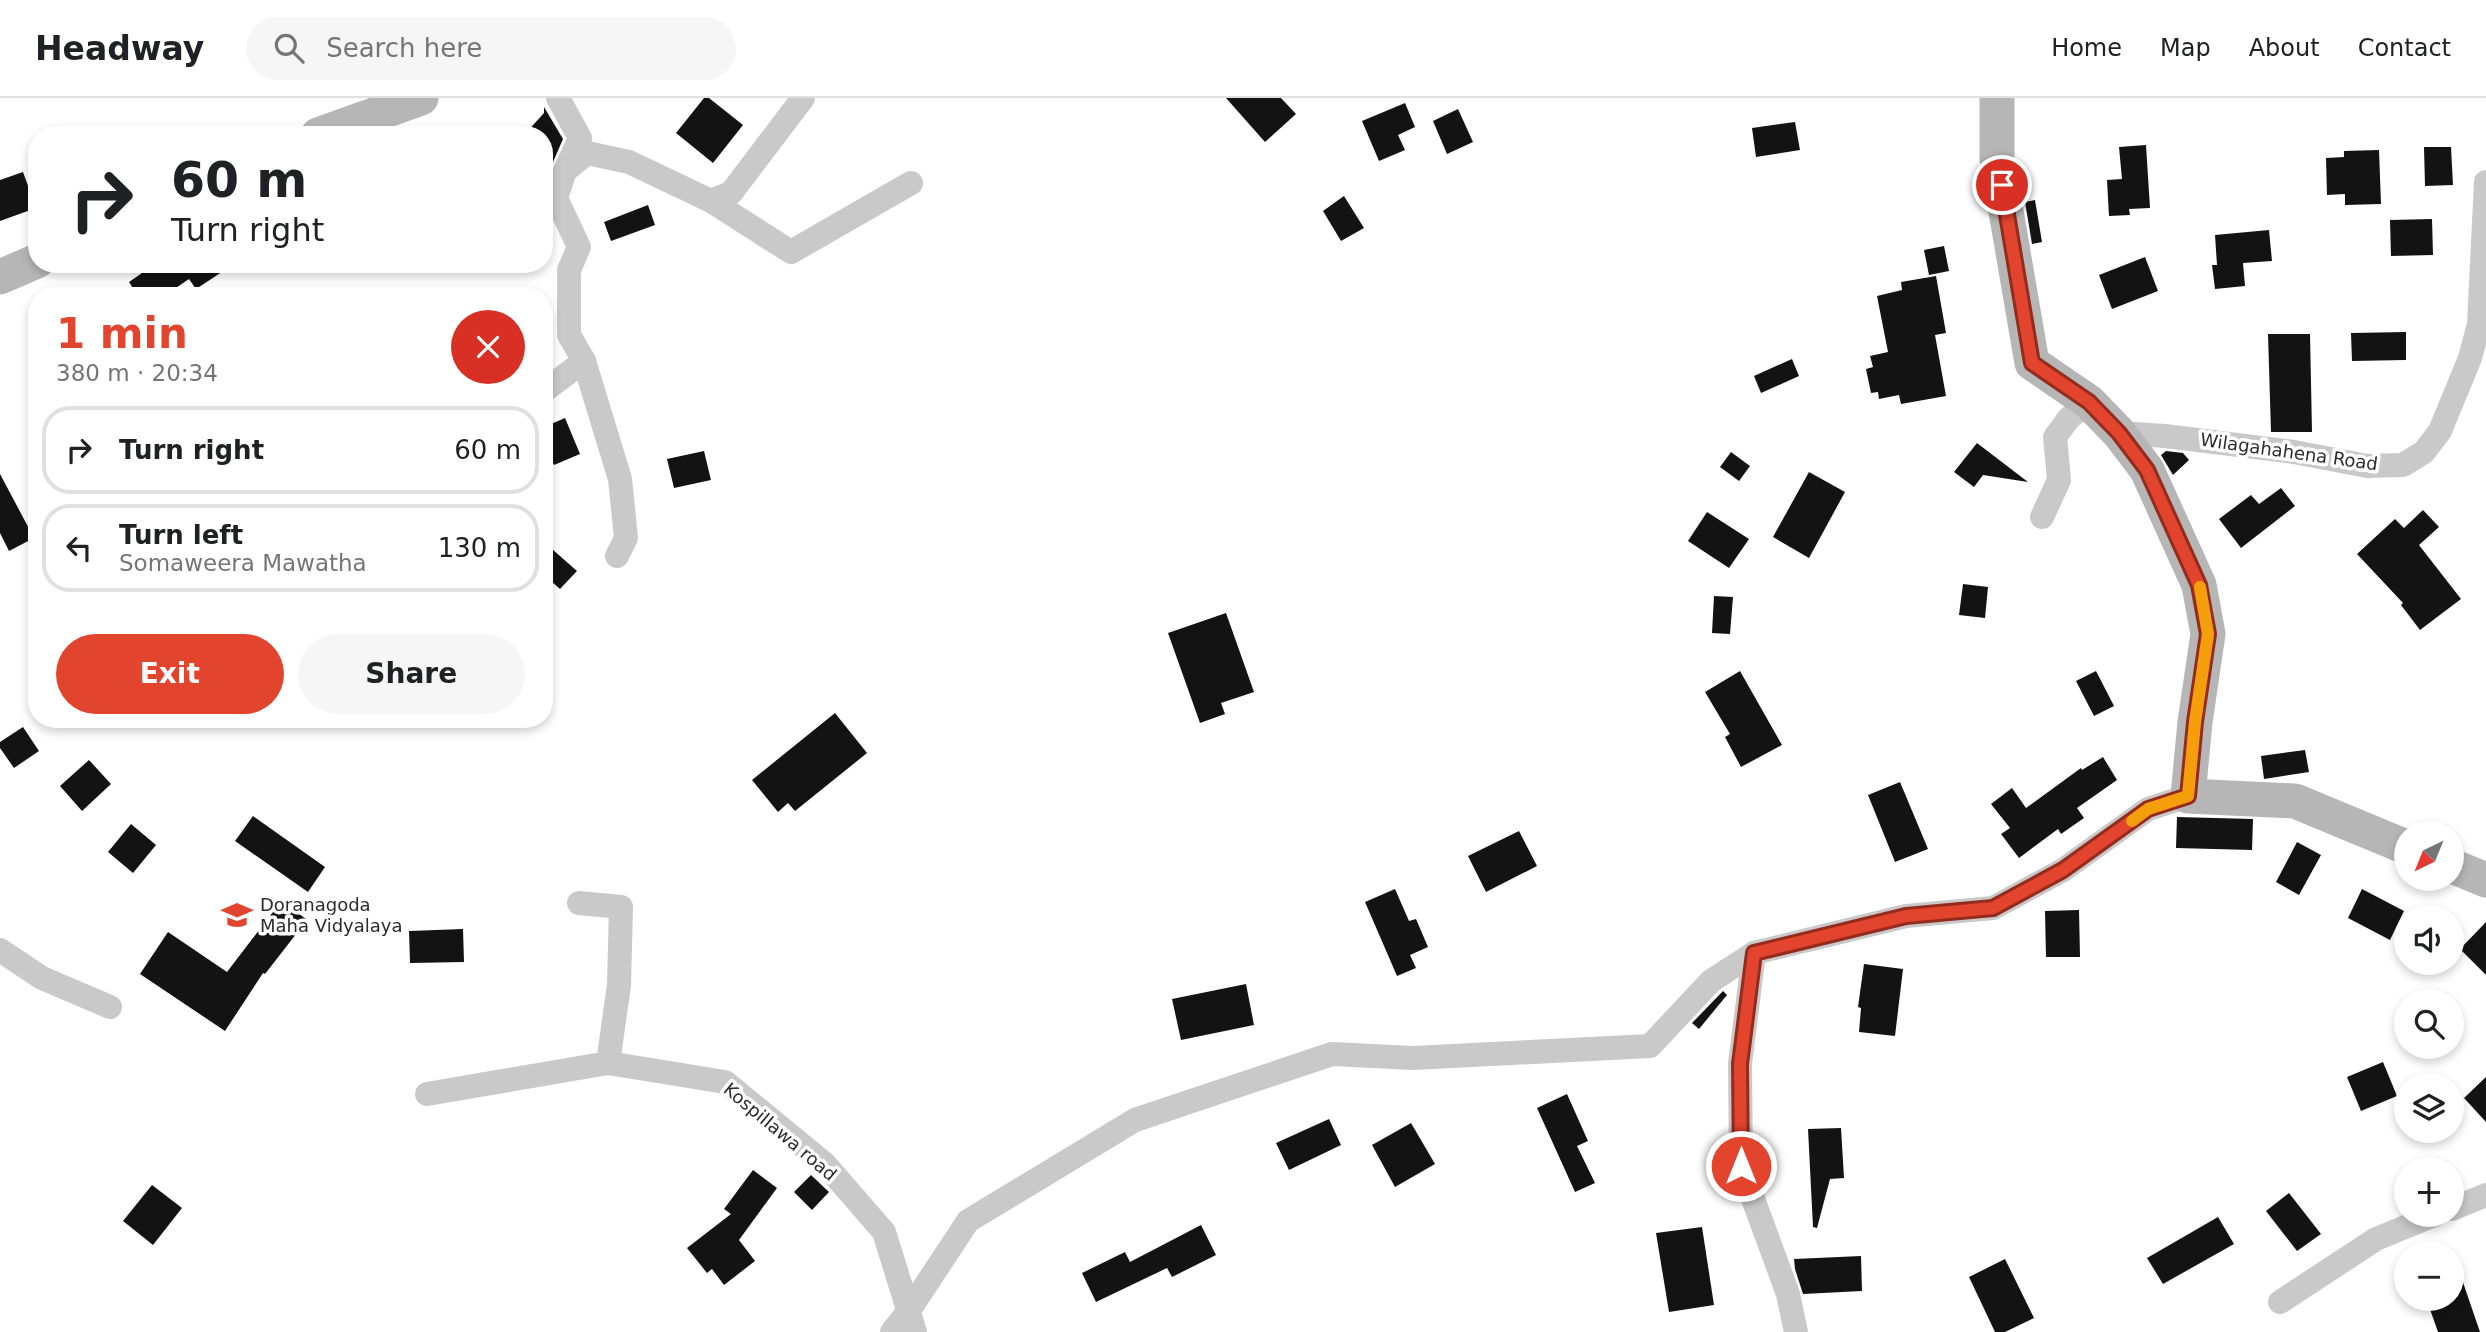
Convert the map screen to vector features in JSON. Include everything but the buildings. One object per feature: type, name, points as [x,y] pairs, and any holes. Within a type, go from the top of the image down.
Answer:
[{"type":"street","points":[[343,126],[421,98]]},
{"type":"street","points":[[558,98],[580,138],[556,198],[579,247],[569,270],[569,335],[584,361],[620,479],[626,538],[617,556]]},
{"type":"street","points":[[711,201],[731,193],[803,98]]},
{"type":"street","points":[[1997,98],[1997,159],[2032,363],[2089,402],[2119,433],[2147,470],[2199,585],[2208,634],[2195,722],[2188,796]]},
{"type":"street","points":[[565,171],[587,153],[629,162],[711,201],[791,252],[911,183]]},
{"type":"street","name":"Wilagahahena Road","points":[[2119,433],[2294,452],[2367,466],[2403,465],[2424,452],[2441,431],[2470,358],[2479,324],[2486,182]]},
{"type":"street","points":[[0,277],[28,265]]},
{"type":"street","points":[[553,384],[584,361]]},
{"type":"street","points":[[2042,517],[2059,480],[2055,437],[2069,418],[2089,402]]},
{"type":"street","points":[[892,1332],[911,1322],[968,1221],[1135,1120],[1332,1054],[1413,1058],[1650,1046],[1712,981],[1754,953],[1906,916],[1993,908],[2063,870],[2148,809],[2188,796],[2295,801],[2394,842]]},
{"type":"street","points":[[2464,871],[2486,880]]},
{"type":"street","points":[[579,903],[621,907],[619,985],[608,1063]]},
{"type":"street","points":[[0,950],[42,978],[110,1007]]},
{"type":"street","points":[[1754,953],[1740,1064],[1741,1166],[1788,1294],[1796,1332]]},
{"type":"street","name":"Kospillawa road","points":[[427,1094],[608,1063],[725,1082],[825,1164],[884,1232],[911,1322]]},
{"type":"street","points":[[2464,1204],[2486,1195]]},
{"type":"street","points":[[2280,1301],[2376,1239],[2405,1227]]},
{"type":"slow traffic","points":[[2132,821],[2148,809],[2188,796],[2195,722],[2208,634],[2200,587]]},
{"type":"place","name":"Doranagoda Maha Vidyalaya","points":[[237,915]]},
{"type":"route","points":[[1741,1166],[1740,1064],[1754,953],[1906,916],[1993,908],[2063,870],[2148,809],[2188,796],[2195,722],[2208,634],[2199,585],[2147,470],[2119,433],[2089,402],[2032,363],[2002,185]]}]
